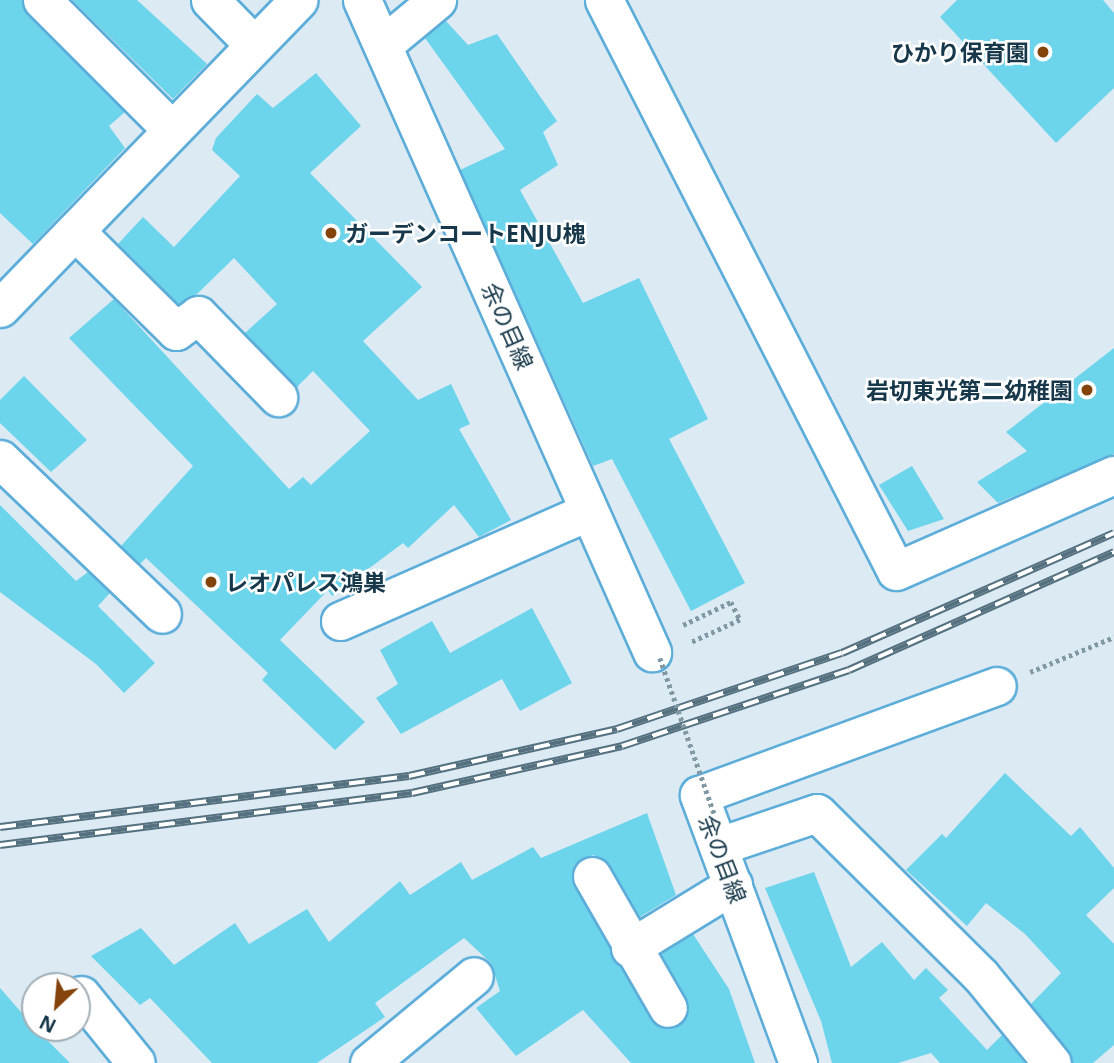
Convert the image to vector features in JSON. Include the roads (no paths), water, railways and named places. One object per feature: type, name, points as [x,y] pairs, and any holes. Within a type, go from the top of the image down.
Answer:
[{"type":"street","points":[[42,0],[172,130]]},
{"type":"street","points":[[210,0],[254,45]]},
{"type":"street","points":[[5,293],[75,231],[298,0]]},
{"type":"street","name":"余の目線","points":[[362,0],[384,44],[589,510],[663,648]]},
{"type":"street","points":[[384,44],[437,0]]},
{"type":"street","points":[[604,0],[896,571],[1114,475]]},
{"type":"street","points":[[75,231],[176,331],[198,315],[278,397]]},
{"type":"street","points":[[0,459],[162,614]]},
{"type":"street","points":[[340,621],[589,510]]},
{"type":"street","name":"余の目線","points":[[798,1063],[733,885],[717,831],[699,795],[997,686]]},
{"type":"street","points":[[717,831],[817,813],[981,976],[1052,1063]]},
{"type":"street","points":[[592,876],[630,948],[668,1008]]},
{"type":"street","points":[[630,948],[733,885]]},
{"type":"street","points":[[369,1063],[474,976]]},
{"type":"street","points":[[91,1007],[136,1063]]},
{"type":"railway","points":[[0,827],[409,776],[617,729],[842,653],[1114,533]]},
{"type":"railway","points":[[0,845],[412,793],[622,746],[849,670],[1114,552]]},
{"type":"place","name":"ひかり保育園","points":[[1043,52]]},
{"type":"place","name":"ガーデンコートENJU槐","points":[[331,233]]},
{"type":"place","name":"岩切東光第二幼稚園","points":[[1087,390]]},
{"type":"place","name":"レオパレス鴻巣","points":[[211,582]]}]
